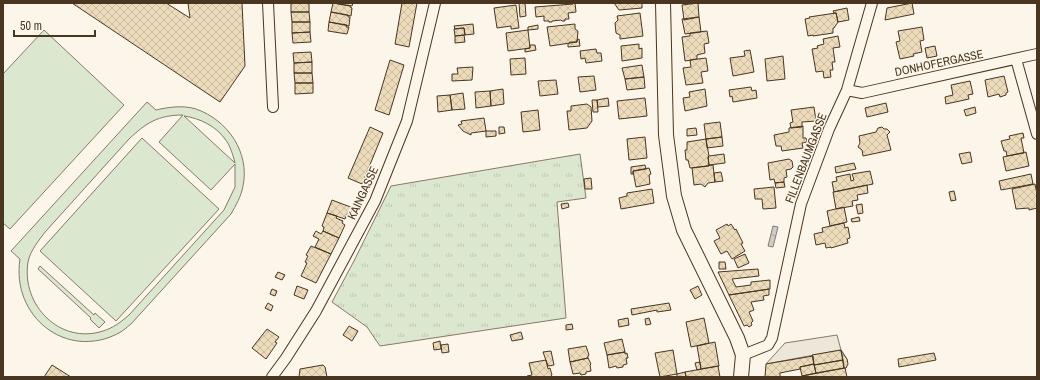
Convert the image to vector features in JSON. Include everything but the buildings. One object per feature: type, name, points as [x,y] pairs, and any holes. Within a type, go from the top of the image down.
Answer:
[{"type":"main road","points":[[662,3],[666,135],[674,196],[684,230],[737,338],[743,354],[742,377]]},
{"type":"street","points":[[268,3],[273,107]]},
{"type":"street","name":"KAINGASSE","points":[[272,377],[316,311],[376,201],[408,121],[435,3]]},
{"type":"street","name":"FILLENBAUMGASSE","points":[[743,354],[768,345],[772,338],[801,204],[829,129],[847,90],[872,3]]},
{"type":"street","name":"DONHOFERGASSE","points":[[847,90],[862,93],[1037,54]]},
{"type":"street","points":[[1016,59],[1037,134]]},
{"type":"green space","points":[[44,30],[124,105],[10,229],[3,223],[3,74]]},
{"type":"green space","points":[[147,102],[156,110],[171,107],[186,107],[196,109],[207,114],[227,129],[240,150],[244,174],[243,186],[240,197],[231,214],[131,324],[119,333],[99,340],[80,341],[62,337],[46,328],[33,315],[24,299],[19,280],[20,259],[11,251]],"holes":[[[183,115],[159,142],[211,190],[235,164],[235,187],[224,210],[129,315],[120,322],[107,330],[87,334],[72,332],[59,327],[47,318],[37,306],[31,293],[27,278],[28,262],[33,250],[46,231],[135,133],[147,124],[159,118]],[[184,116],[201,121],[217,130],[227,141],[235,163]]]},
{"type":"green space","points":[[142,138],[219,209],[116,321],[40,251]]},
{"type":"green space","points":[[580,154],[586,198],[557,202],[566,318],[380,346],[367,327],[332,302],[391,186]]},
{"type":"green space","points":[[40,266],[94,315],[95,313],[105,322],[99,328],[90,319],[91,318],[38,269]]},
{"type":"shaded area","points":[[837,335],[841,350],[766,364],[785,343]]},
{"type":"water","points":[[773,226],[778,227],[773,247],[768,246]]}]
